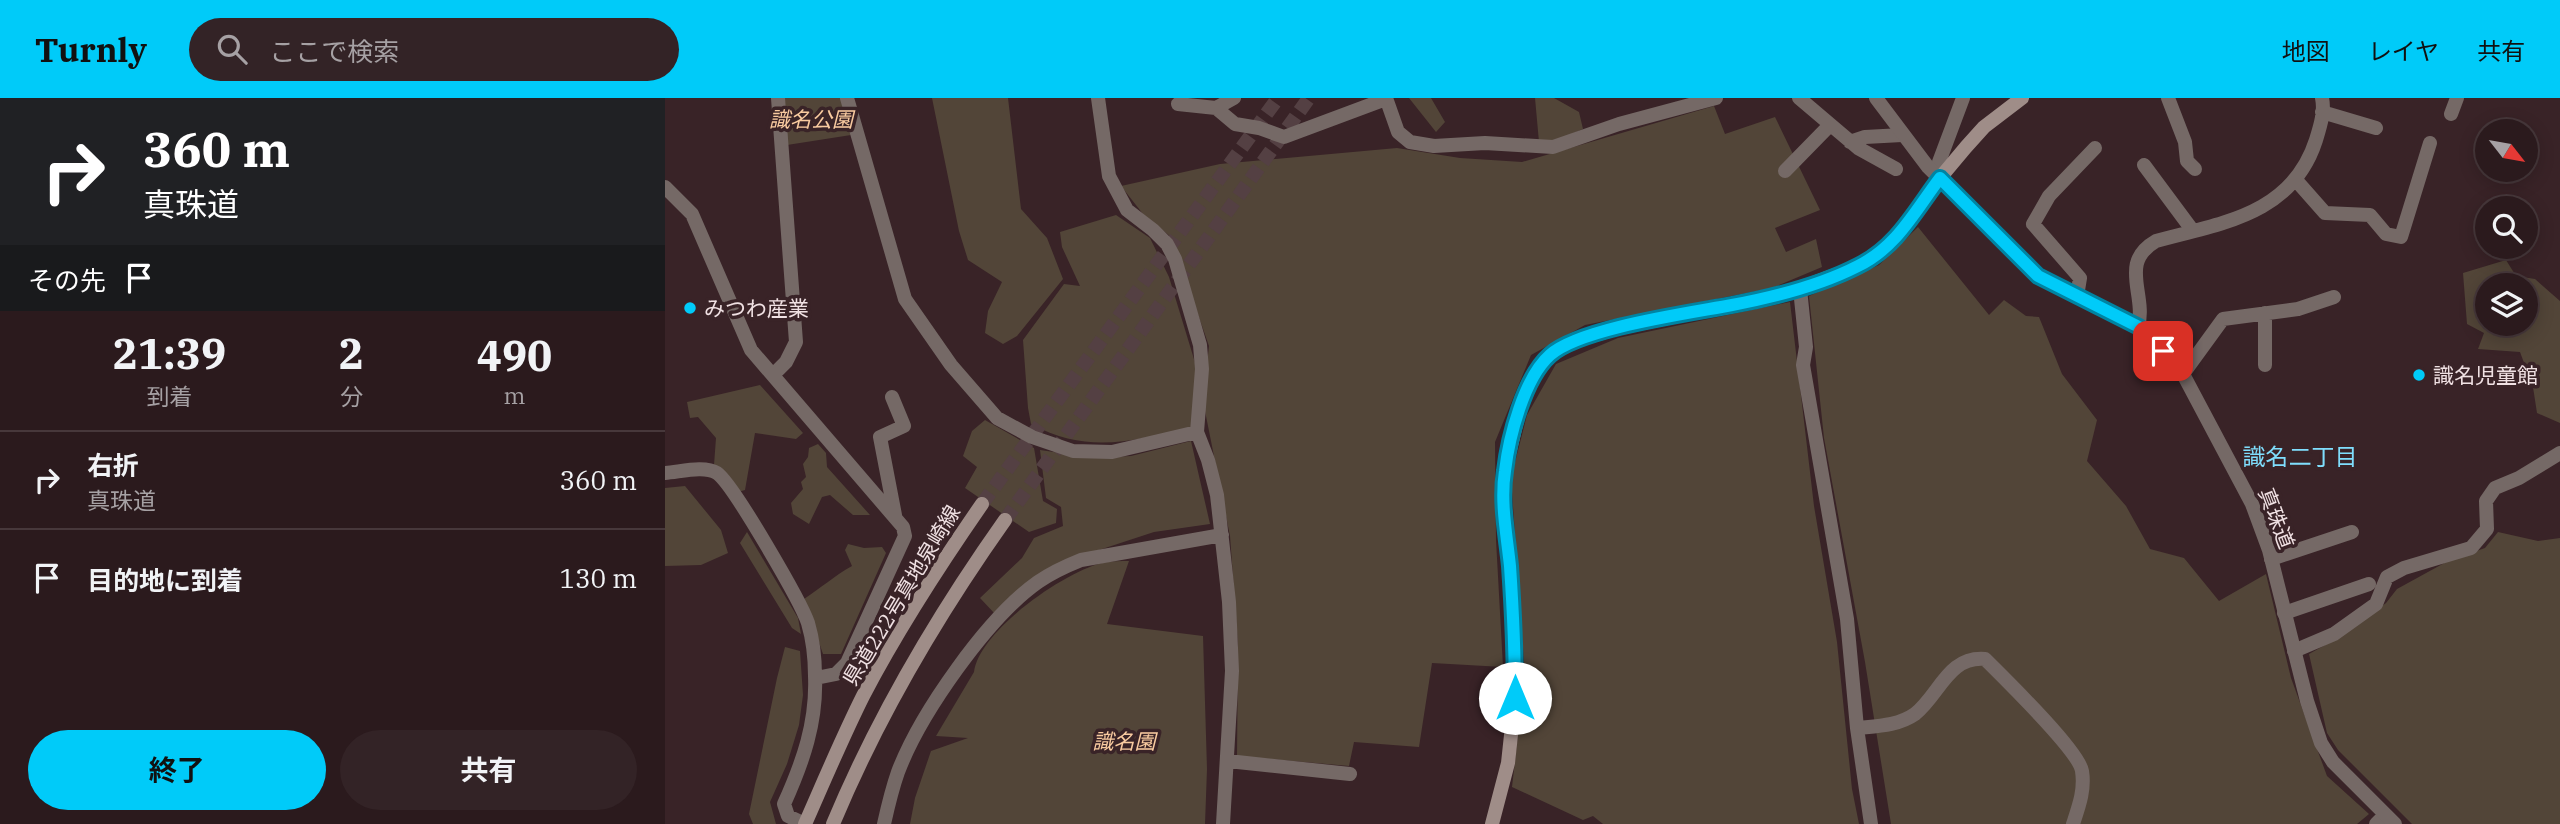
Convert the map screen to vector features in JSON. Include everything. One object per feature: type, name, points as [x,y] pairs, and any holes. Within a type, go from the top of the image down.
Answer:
[{"type":"main road","points":[[1492,824],[1508,763],[1515,698],[1515,629],[1504,498],[1505,470],[1528,382],[1550,354],[1578,340],[1619,328],[1781,295],[1859,266],[1886,247],[1900,233],[1940,178],[1984,127],[2022,98]]},
{"type":"main road","name":"県道222号真地泉崎線","points":[[805,824],[848,728],[882,662],[914,607],[982,504]]},
{"type":"main road","name":"県道222号真地泉崎線","points":[[833,824],[854,774],[913,660],[947,604],[1005,520]]},
{"type":"street","points":[[773,375],[786,362],[796,342],[778,98]]},
{"type":"street","points":[[847,98],[905,299],[951,365],[997,418],[1032,437],[1073,451],[1112,452],[1197,432]]},
{"type":"street","points":[[1098,98],[1109,176],[1131,215],[1160,235],[1175,259],[1201,352],[1200,420],[1197,432],[1209,460],[1222,535],[1228,591],[1231,671],[1223,824]]},
{"type":"street","points":[[1216,108],[1234,98]]},
{"type":"street","points":[[1178,104],[1216,108],[1235,124],[1259,128],[1284,137],[1386,99],[1398,132],[1410,142],[1434,146],[1485,143],[1553,147],[1619,124],[1716,98]]},
{"type":"street","points":[[1799,98],[1850,142],[1896,169]]},
{"type":"street","name":"真珠道","points":[[1876,98],[1926,164],[2038,276],[2139,327],[2183,374],[2252,504],[2271,559],[2294,652],[2321,743],[2333,762],[2392,823]]},
{"type":"street","points":[[1940,178],[1939,162],[1963,98]]},
{"type":"street","points":[[2168,98],[2185,142],[2187,161],[2195,169]]},
{"type":"street","points":[[2451,114],[2457,98]]},
{"type":"street","points":[[2139,327],[2142,316],[2134,271],[2146,247],[2156,241],[2241,218],[2265,206],[2295,179],[2313,146],[2322,105],[2376,128]]},
{"type":"street","points":[[1785,171],[1829,125]]},
{"type":"street","points":[[1850,142],[1865,137],[1902,135]]},
{"type":"street","points":[[2295,179],[2325,213],[2369,215],[2386,234],[2401,237],[2430,143]]},
{"type":"street","points":[[2077,296],[2080,278],[2033,225],[2049,196],[2095,148]]},
{"type":"street","points":[[2144,165],[2193,231]]},
{"type":"street","points":[[665,187],[692,214],[751,350],[903,527],[905,536],[847,663],[836,674],[816,678]]},
{"type":"street","points":[[1800,289],[1806,347],[1803,365],[1847,620],[1857,728],[1871,824]]},
{"type":"street","points":[[2183,374],[2223,319],[2298,309],[2334,298]]},
{"type":"street","points":[[2265,313],[2265,365]]},
{"type":"street","points":[[892,397],[904,426],[880,437],[895,516]]},
{"type":"street","points":[[2294,652],[2334,634],[2376,604],[2387,577],[2403,568],[2471,548],[2487,528],[2486,501],[2495,488],[2519,478],[2560,453]]},
{"type":"street","points":[[665,473],[703,470],[719,475],[752,524],[801,609],[812,639],[816,678],[811,732],[784,804],[789,816],[805,824]]},
{"type":"street","points":[[2271,559],[2352,531]]},
{"type":"street","points":[[884,824],[898,771],[926,715],[948,682],[998,619],[1036,583],[1081,560],[1222,535]]},
{"type":"street","points":[[2284,612],[2369,584]]},
{"type":"street","points":[[1857,728],[1894,724],[1915,714],[1956,667],[1971,658],[1985,659],[2042,718],[2082,767],[2084,793],[2073,824]]},
{"type":"street","points":[[1228,761],[1350,774]]},
{"type":"street","points":[[2376,824],[2380,821],[2392,823]]},
{"type":"green space","name":"識名公園","points":[[783,98],[843,98],[851,135],[787,145]]},
{"type":"green space","points":[[932,98],[1008,98],[1021,209],[1047,238],[1063,279],[1017,336],[1003,344],[985,333],[988,311],[1002,282],[968,260],[959,231]]},
{"type":"green space","points":[[1409,98],[1431,98],[1445,122],[1436,132]]},
{"type":"green space","points":[[1535,98],[1554,98],[1579,112],[1583,129],[1551,143],[1539,142]]},
{"type":"green space","points":[[1714,106],[1725,134],[1775,117],[1820,210],[1775,228],[1786,252],[1816,239],[1822,267],[1772,288],[1585,325],[1531,355],[1495,442],[1496,540],[1503,667],[1432,663],[1419,747],[1354,742],[1349,766],[1237,756],[1238,645],[1230,536],[1203,401],[1209,346],[1171,237],[1143,214],[1121,186],[1220,164],[1397,148],[1460,158],[1522,162]]},
{"type":"green space","points":[[1116,215],[1150,238],[1169,277],[1197,369],[1192,429],[1130,440],[1091,442],[1052,434],[1031,424],[1023,340],[1064,284],[1080,286],[1062,247],[1060,232]]},
{"type":"green space","points":[[1918,227],[1989,315],[2004,300],[2026,316],[2039,317],[2062,374],[2097,420],[2087,461],[2126,506],[2150,549],[2184,558],[2219,601],[2266,574],[2291,678],[2327,776],[2369,814],[2357,824],[1891,824],[1824,438],[1809,296],[1879,265]]},
{"type":"green space","points":[[2506,260],[2514,273],[2475,273],[2475,328],[2467,324],[2463,273]]},
{"type":"green space","points":[[2538,282],[2560,301],[2560,423],[2537,413],[2533,387],[2520,352],[2478,349],[2483,336],[2538,336]]},
{"type":"green space","points":[[1790,302],[1814,506],[1837,642],[1852,789],[1859,824],[1603,824],[1593,816],[1583,820],[1512,787],[1525,675],[1511,478],[1527,415],[1556,364],[1618,338]]},
{"type":"green space","points":[[760,385],[803,433],[796,439],[755,433],[745,490],[738,492],[714,465],[716,438],[698,417],[690,418],[687,402]]},
{"type":"green space","points":[[985,420],[1034,448],[1043,501],[1057,509],[1056,523],[1029,532],[965,488],[977,467],[963,456],[972,431]]},
{"type":"green space","points":[[1191,441],[1210,524],[1154,532],[1093,552],[996,615],[980,598],[1022,558],[1034,538],[1063,526],[1061,507],[1046,498],[1040,450],[1096,458],[1131,456]]},
{"type":"green space","points":[[818,444],[826,453],[827,467],[870,515],[853,515],[830,495],[822,497],[809,524],[793,514],[791,503],[803,489],[801,482],[806,477],[803,464],[808,457],[809,448]]},
{"type":"green space","points":[[685,486],[721,530],[728,553],[701,565],[665,566],[665,488]]},
{"type":"green space","points":[[747,532],[798,618],[801,634],[792,628],[740,543]]},
{"type":"green space","points":[[2498,532],[2538,541],[2560,538],[2560,824],[2412,824],[2338,750],[2327,733],[2309,654],[2343,635],[2386,603],[2397,589],[2448,561],[2485,548]]},
{"type":"green space","points":[[848,544],[864,548],[882,547],[886,553],[841,654],[823,654],[804,599],[852,566],[845,550]]},
{"type":"green space","name":"識名園","points":[[1129,561],[1107,624],[1203,636],[1207,769],[1205,824],[910,824],[915,798],[931,751],[968,738],[936,736],[991,639],[1026,606],[1067,578],[1102,563]]},
{"type":"green space","points":[[785,647],[800,651],[803,695],[799,725],[787,764],[770,802],[776,824],[753,824],[749,814]]},
{"type":"tunnel","points":[[982,504],[1278,98]]},
{"type":"tunnel","points":[[1005,520],[1309,98]]},
{"type":"place","name":"みつわ産業","points":[[690,308]]},
{"type":"place","name":"識名児童館","points":[[2419,375]]},
{"type":"district","name":"識名二丁目","points":[[2300,456]]},
{"type":"route","points":[[1515,698],[1515,629],[1504,498],[1505,470],[1528,382],[1550,354],[1563,346],[1619,328],[1781,295],[1859,266],[1886,247],[1900,233],[1940,178],[2038,276],[2139,327],[2163,351]]}]
